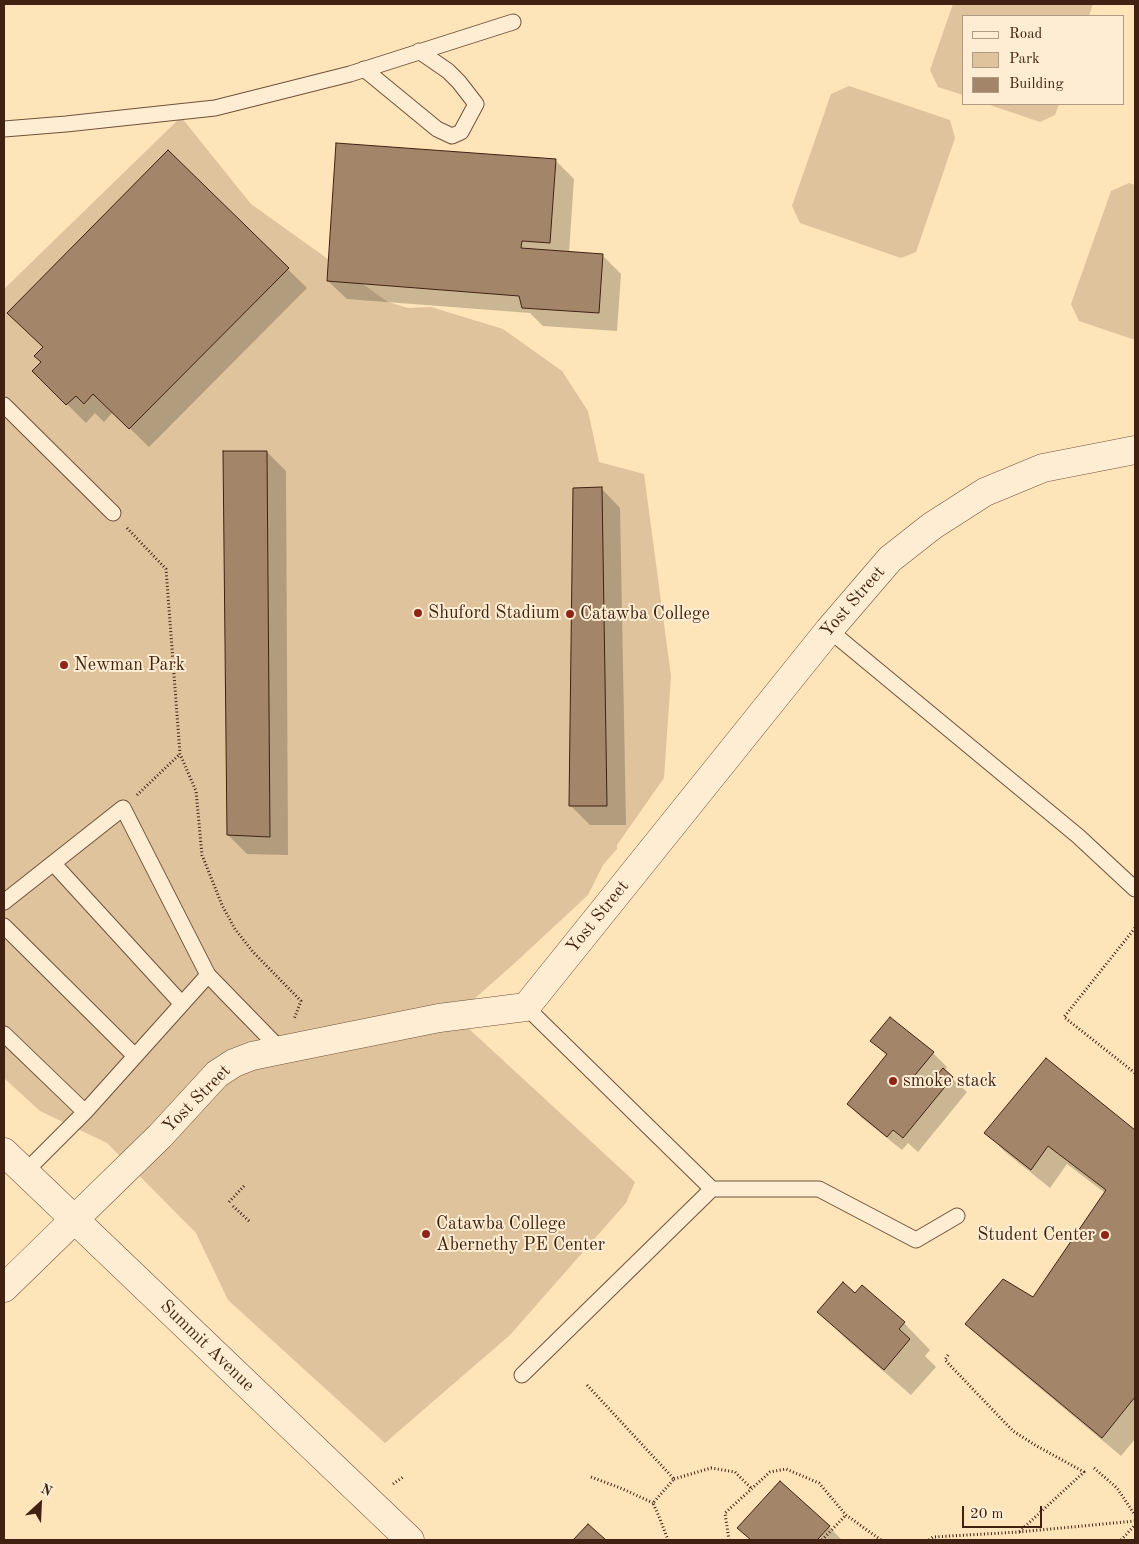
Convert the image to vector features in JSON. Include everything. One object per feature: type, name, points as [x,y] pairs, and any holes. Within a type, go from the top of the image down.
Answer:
[{"type":"street","name":"Yost Street","points":[[4,1288],[160,1136],[217,1074],[234,1063],[252,1056],[439,1018],[526,1007],[829,630],[890,559],[932,526],[985,492],[1043,468],[1135,450]]},
{"type":"street","name":"Summit Avenue","points":[[4,1152],[410,1540]]},
{"type":"lane","points":[[4,129],[215,108],[364,69],[513,22]]},
{"type":"lane","points":[[364,69],[438,129],[452,136],[461,132],[476,104],[448,71],[419,51]]},
{"type":"lane","points":[[4,405],[112,513]]},
{"type":"lane","points":[[829,630],[1063,824],[1135,889]]},
{"type":"lane","points":[[4,902],[123,808],[208,975],[281,1050]]},
{"type":"lane","points":[[53,863],[182,1004]]},
{"type":"lane","points":[[4,926],[136,1056]]},
{"type":"lane","points":[[25,1172],[85,1112],[208,975]]},
{"type":"lane","points":[[526,1007],[712,1189],[819,1189],[916,1240],[957,1216]]},
{"type":"lane","points":[[4,1034],[85,1112]]},
{"type":"lane","points":[[522,1375],[712,1189]]},
{"type":"path","points":[[112,513],[166,569],[180,754],[196,791],[202,855],[222,905],[235,929],[253,952],[301,1001],[281,1050]]},
{"type":"path","points":[[123,808],[180,754]]},
{"type":"path","points":[[1135,928],[1064,1017],[1135,1073]]},
{"type":"path","points":[[229,1202],[245,1185]]},
{"type":"path","points":[[234,1206],[250,1222]]},
{"type":"path","points":[[948,1355],[945,1360],[1013,1431],[1084,1472],[1019,1532]]},
{"type":"path","points":[[587,1385],[674,1479]]},
{"type":"path","points":[[653,1503],[674,1479],[711,1468],[735,1472],[751,1488]]},
{"type":"path","points":[[1094,1468],[1118,1488],[1135,1515]]},
{"type":"path","points":[[728,1540],[725,1513],[770,1472],[786,1469],[819,1483],[846,1515],[881,1540]]},
{"type":"path","points":[[394,1484],[403,1477]]},
{"type":"path","points":[[591,1477],[653,1503],[668,1540]]},
{"type":"path","points":[[822,1540],[846,1515]]},
{"type":"path","points":[[929,1540],[933,1537],[1019,1532],[1135,1521]]},
{"type":"path","points":[[1121,1540],[1135,1525]]},
{"type":"green space","points":[[953,4],[1093,4],[1089,15],[962,15],[962,95],[938,87],[930,70]]},
{"type":"green space","points":[[849,86],[950,120],[955,138],[916,252],[901,258],[800,223],[792,206],[831,94]]},
{"type":"green space","points":[[990,105],[1059,105],[1055,115],[1040,122]]},
{"type":"green space","points":[[181,117],[251,204],[388,302],[408,308],[431,307],[503,329],[562,371],[588,411],[599,462],[644,474],[671,676],[664,778],[617,845],[617,849],[603,865],[588,895],[455,1016],[635,1182],[626,1203],[510,1335],[385,1443],[228,1300],[196,1233],[107,1143],[40,1111],[4,1078],[4,289]]},
{"type":"green space","points":[[1129,183],[1135,185],[1135,340],[1079,321],[1071,304],[1111,191]]},
{"type":"building","points":[[336,143],[556,159],[550,243],[522,241],[521,248],[603,254],[599,313],[522,308],[519,296],[327,281]]},
{"type":"building","points":[[168,150],[289,268],[129,429],[93,394],[84,404],[76,396],[66,405],[32,371],[41,362],[34,356],[43,347],[7,313]]},
{"type":"building","points":[[223,451],[267,451],[270,837],[227,835]]},
{"type":"building","points":[[602,487],[607,806],[569,806],[573,488]]},
{"type":"building","name":"smoke stack","points":[[890,1017],[934,1052],[915,1075],[928,1086],[943,1068],[953,1077],[903,1138],[893,1130],[887,1137],[847,1104],[887,1054],[870,1041]]},
{"type":"building","name":"Student Center","points":[[1046,1058],[1135,1130],[1135,1397],[1102,1438],[965,1324],[1003,1279],[1033,1297],[1106,1190],[1048,1146],[1031,1170],[984,1133]]},
{"type":"building","points":[[843,1282],[855,1293],[862,1285],[905,1322],[899,1329],[910,1339],[884,1370],[817,1312]]},
{"type":"building","points":[[780,1481],[830,1526],[817,1540],[751,1540],[737,1528]]},
{"type":"building","points":[[588,1524],[606,1540],[573,1540]]},
{"type":"place","name":"Shuford Stadium","points":[[418,613]]},
{"type":"place","name":"Catawba College","points":[[570,614]]},
{"type":"place","name":"Newman Park","points":[[64,665]]},
{"type":"place","name":"smoke stack","points":[[893,1081]]},
{"type":"place","name":"Catawba College Abernethy PE Center","points":[[426,1234]]},
{"type":"place","name":"Student Center","points":[[1105,1235]]}]
